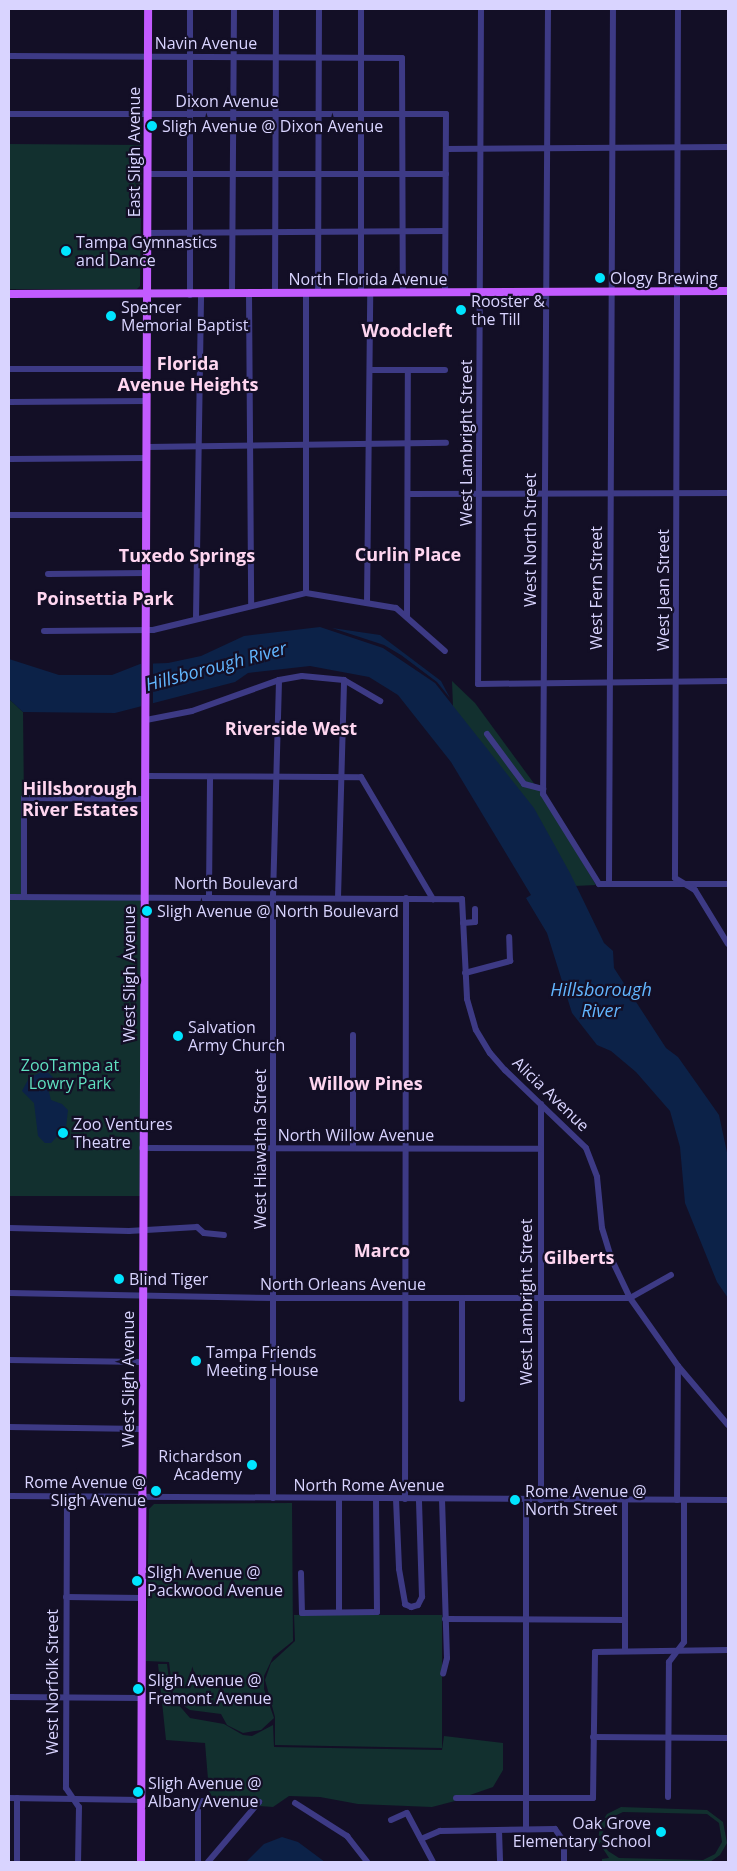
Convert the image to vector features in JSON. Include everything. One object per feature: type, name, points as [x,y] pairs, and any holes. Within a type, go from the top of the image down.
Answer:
[{"type":"main road","name":"East Sligh Avenue","points":[[146,296],[148,9]]},
{"type":"main road","name":"North Florida Avenue","points":[[9,294],[146,296],[232,293],[728,290]]},
{"type":"main road","name":"West Sligh Avenue","points":[[141,1862],[143,897],[147,648],[146,296]]},
{"type":"street","points":[[190,9],[190,295]]},
{"type":"street","points":[[232,293],[234,9]]},
{"type":"street","points":[[275,293],[276,9]]},
{"type":"street","points":[[318,293],[319,9]]},
{"type":"street","points":[[361,9],[361,292]]},
{"type":"street","name":"West Lambright Street","points":[[480,9],[478,684],[544,682]]},
{"type":"street","name":"West North Street","points":[[543,789],[548,9]]},
{"type":"street","name":"West Fern Street","points":[[609,884],[613,9]]},
{"type":"street","name":"West Jean Street","points":[[678,9],[676,878],[685,884]]},
{"type":"street","name":"Navin Avenue","points":[[9,56],[361,56],[402,58],[404,114]]},
{"type":"street","name":"Dixon Avenue","points":[[9,114],[148,116],[446,114],[446,149]]},
{"type":"street","points":[[403,292],[404,114]]},
{"type":"street","points":[[445,292],[446,149],[728,147]]},
{"type":"street","points":[[147,174],[446,174]]},
{"type":"street","points":[[147,233],[445,231]]},
{"type":"street","points":[[367,603],[370,292]]},
{"type":"street","points":[[248,293],[251,604]]},
{"type":"street","points":[[306,293],[306,593]]},
{"type":"street","points":[[196,618],[201,294]]},
{"type":"street","points":[[9,368],[147,369]]},
{"type":"street","points":[[370,370],[445,370]]},
{"type":"street","points":[[407,616],[408,371]]},
{"type":"street","points":[[9,402],[147,401]]},
{"type":"street","points":[[147,448],[446,443]]},
{"type":"street","points":[[9,459],[147,458]]},
{"type":"street","points":[[408,494],[728,493]]},
{"type":"street","points":[[9,515],[147,515]]},
{"type":"street","points":[[48,574],[147,573]]},
{"type":"street","points":[[44,631],[147,630],[251,604],[306,593],[396,608],[445,651]]},
{"type":"street","points":[[146,719],[192,711],[279,680],[302,676],[344,680],[380,701]]},
{"type":"street","name":"West Hiawatha Street","points":[[273,1498],[273,896],[279,680]]},
{"type":"street","points":[[338,898],[344,680]]},
{"type":"street","points":[[544,682],[728,682]]},
{"type":"street","points":[[487,734],[524,784],[543,789],[552,810],[599,884],[728,884]]},
{"type":"street","points":[[145,776],[361,776],[433,898]]},
{"type":"street","points":[[209,896],[210,777]]},
{"type":"street","points":[[24,897],[24,798],[144,799]]},
{"type":"street","points":[[685,884],[695,890],[728,944]]},
{"type":"street","name":"North Boulevard","points":[[9,897],[273,896],[462,899]]},
{"type":"street","points":[[405,1499],[406,898]]},
{"type":"street","name":"Alicia Avenue","points":[[462,899],[466,923],[465,973],[467,999],[476,1030],[490,1053],[541,1104],[568,1127],[591,1157],[598,1177],[602,1228],[611,1258],[630,1298],[678,1366],[728,1425]]},
{"type":"street","points":[[466,923],[475,922],[475,908]]},
{"type":"street","points":[[465,973],[510,961],[509,937]]},
{"type":"street","points":[[353,1035],[353,1148]]},
{"type":"street","name":"West Lambright Street","points":[[541,1104],[541,1500]]},
{"type":"street","name":"North Willow Avenue","points":[[142,1148],[540,1149]]},
{"type":"street","points":[[9,1228],[142,1230],[197,1227],[204,1233],[224,1235]]},
{"type":"street","name":"North Orleans Avenue","points":[[9,1293],[142,1294],[273,1298],[630,1298],[671,1275]]},
{"type":"street","points":[[462,1298],[462,1399]]},
{"type":"street","points":[[9,1360],[142,1362]]},
{"type":"street","points":[[677,1500],[678,1366]]},
{"type":"street","points":[[9,1427],[142,1429]]},
{"type":"street","name":"North Rome Avenue","points":[[9,1496],[442,1500],[728,1500]]},
{"type":"street","name":"West Norfolk Street","points":[[67,1497],[66,1788],[79,1807],[78,1862]]},
{"type":"street","points":[[339,1499],[339,1612]]},
{"type":"street","points":[[302,1572],[302,1613],[377,1612],[376,1499]]},
{"type":"street","points":[[396,1499],[399,1568],[405,1604],[411,1607],[418,1605],[422,1597],[418,1499]]},
{"type":"street","points":[[442,1500],[446,1658],[443,1674]]},
{"type":"street","points":[[526,1500],[526,1829]]},
{"type":"street","points":[[625,1500],[625,1650]]},
{"type":"street","points":[[668,1797],[669,1662],[674,1652],[684,1642],[684,1500]]},
{"type":"street","points":[[66,1597],[141,1598]]},
{"type":"street","points":[[444,1619],[625,1620]]},
{"type":"street","points":[[456,1798],[593,1798],[593,1662],[596,1652],[625,1650],[674,1652],[728,1650]]},
{"type":"street","points":[[9,1697],[141,1698]]},
{"type":"street","points":[[593,1738],[728,1738]]},
{"type":"street","points":[[9,1798],[141,1800]]},
{"type":"street","points":[[17,1798],[17,1862]]},
{"type":"street","points":[[198,1862],[198,1801],[259,1802],[208,1862]]},
{"type":"street","points":[[295,1804],[347,1836],[367,1862]]},
{"type":"street","points":[[392,1820],[407,1813],[433,1862]]},
{"type":"street","points":[[421,1839],[440,1831],[554,1829],[564,1842],[564,1862]]},
{"type":"street","points":[[499,1831],[500,1862]]},
{"type":"green space","points":[[9,144],[142,145],[140,286],[137,289],[9,289]]},
{"type":"green space","points":[[452,681],[475,703],[541,793],[596,885],[574,886],[453,707]]},
{"type":"green space","points":[[9,699],[23,712],[25,895],[9,895]]},
{"type":"green space","name":"ZooTampa at Lowry Park","points":[[9,899],[140,899],[140,1196],[9,1196]]},
{"type":"green space","points":[[292,1503],[293,1641],[273,1657],[264,1676],[264,1689],[274,1718],[261,1730],[243,1733],[227,1725],[221,1714],[190,1710],[181,1704],[173,1695],[169,1662],[146,1661],[149,1509],[154,1504]]},
{"type":"green space","points":[[294,1615],[442,1615],[442,1748],[275,1745],[275,1717],[265,1680],[271,1663],[295,1641]]},
{"type":"green space","points":[[158,1664],[167,1664],[171,1696],[190,1718],[224,1724],[243,1735],[252,1736],[273,1725],[274,1747],[442,1750],[444,1736],[503,1743],[503,1770],[493,1787],[470,1795],[453,1796],[455,1801],[432,1807],[358,1804],[320,1797],[289,1796],[273,1807],[259,1806],[263,1802],[258,1799],[213,1799],[209,1791],[205,1743],[166,1740]]},
{"type":"green space","points":[[621,1807],[707,1810],[723,1822],[727,1843],[720,1855],[710,1862],[602,1862],[602,1859],[609,1858],[598,1841],[600,1825],[607,1814]],"holes":[[[623,1812],[707,1814],[719,1823],[722,1842],[715,1854],[703,1860],[619,1858],[608,1851],[601,1837],[608,1819]]]},
{"type":"water","name":"Hillsborough River","points":[[320,627],[383,648],[435,683],[534,808],[570,873],[604,943],[613,951],[614,968],[666,1048],[678,1057],[719,1115],[728,1157],[728,1298],[717,1282],[685,1203],[680,1147],[670,1111],[636,1072],[611,1051],[597,1045],[572,1013],[547,933],[526,898],[531,895],[451,762],[398,695],[369,677],[310,666],[248,673],[235,682],[115,713],[23,712],[9,699],[9,659],[59,675],[112,675],[140,664],[168,663],[201,656],[244,636]]},
{"type":"water","points":[[332,628],[380,635],[441,681],[450,698],[437,682],[401,655],[384,645]]},
{"type":"water","points":[[45,1070],[53,1077],[48,1088],[51,1100],[62,1104],[68,1110],[66,1127],[51,1143],[45,1143],[38,1136],[34,1103],[22,1091],[29,1078]]},
{"type":"water","points":[[282,1837],[298,1842],[325,1862],[246,1862],[264,1844]]},
{"type":"pier","points":[[141,660],[153,660],[153,708],[141,708]]},
{"type":"place","name":"Sligh Avenue @ Dixon Avenue","points":[[152,126]]},
{"type":"place","name":"Tampa Gymnastics and Dance","points":[[66,251]]},
{"type":"place","name":"Ology Brewing","points":[[600,278]]},
{"type":"place","name":"Rooster & the Till","points":[[461,310]]},
{"type":"place","name":"Spencer Memorial Baptist","points":[[111,316]]},
{"type":"place","name":"Sligh Avenue @ North Boulevard","points":[[147,911]]},
{"type":"place","name":"Salvation Army Church","points":[[178,1036]]},
{"type":"place","name":"Zoo Ventures Theatre","points":[[63,1133]]},
{"type":"place","name":"Blind Tiger","points":[[119,1279]]},
{"type":"place","name":"Tampa Friends Meeting House","points":[[196,1361]]},
{"type":"place","name":"Richardson Academy","points":[[252,1465]]},
{"type":"place","name":"Rome Avenue @ Sligh Avenue","points":[[156,1491]]},
{"type":"place","name":"Rome Avenue @ North Street","points":[[515,1500]]},
{"type":"place","name":"Sligh Avenue @ Packwood Avenue","points":[[137,1581]]},
{"type":"place","name":"Sligh Avenue @ Fremont Avenue","points":[[138,1689]]},
{"type":"place","name":"Sligh Avenue @ Albany Avenue","points":[[138,1792]]},
{"type":"place","name":"Oak Grove Elementary School","points":[[661,1832]]},
{"type":"district","name":"Woodcleft","points":[[407,330]]},
{"type":"district","name":"Florida Avenue Heights","points":[[188,374]]},
{"type":"district","name":"Curlin Place","points":[[408,554]]},
{"type":"district","name":"Tuxedo Springs","points":[[187,555]]},
{"type":"district","name":"Poinsettia Park","points":[[105,598]]},
{"type":"district","name":"Riverside West","points":[[291,728]]},
{"type":"district","name":"Hillsborough River Estates","points":[[80,800]]},
{"type":"district","name":"Willow Pines","points":[[366,1083]]},
{"type":"district","name":"Marco","points":[[382,1250]]},
{"type":"district","name":"Gilberts","points":[[579,1257]]}]
